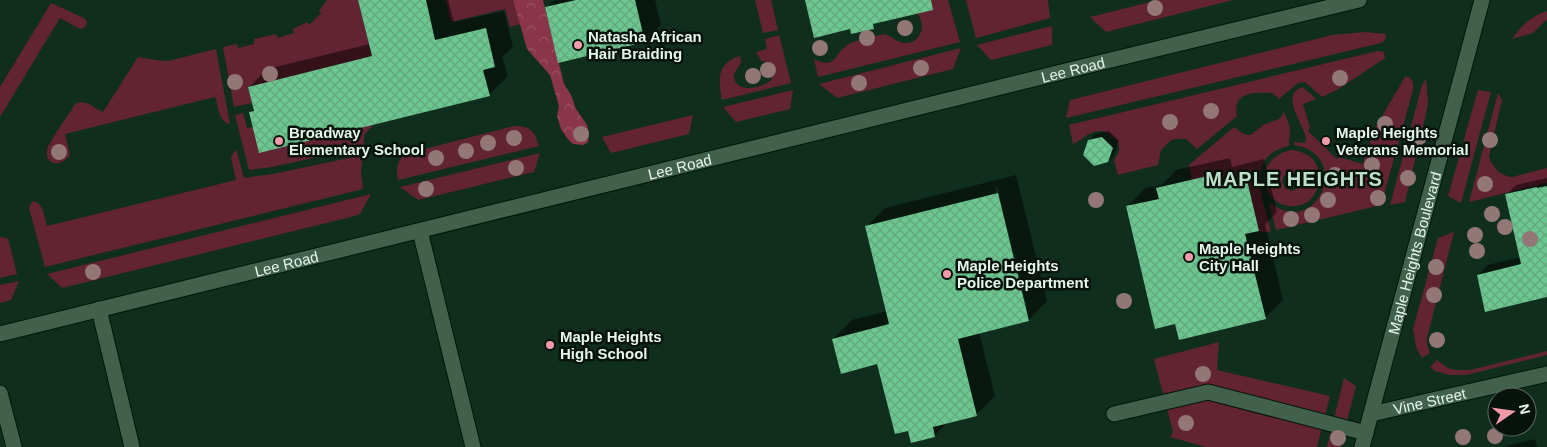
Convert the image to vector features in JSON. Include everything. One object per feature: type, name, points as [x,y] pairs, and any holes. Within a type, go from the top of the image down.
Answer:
[{"type":"main road","name":"Lee Road","points":[[0,334],[1359,0]]},
{"type":"main road","name":"Maple Heights Boulevard","points":[[1364,440],[1482,0]]},
{"type":"main road","points":[[420,231],[473,447]]},
{"type":"main road","points":[[99,309],[132,447]]},
{"type":"main road","name":"Vine Street","points":[[1371,414],[1547,374]]},
{"type":"main road","points":[[1114,414],[1208,392],[1364,440]]},
{"type":"main road","points":[[0,394],[14,447]]},
{"type":"shaded area","points":[[327,0],[358,0],[372,56],[248,87],[252,103],[234,107],[223,47],[237,44],[238,48],[254,44],[254,39],[276,34],[278,38],[294,33],[293,29],[307,22],[309,25],[321,13],[319,11]]},
{"type":"shaded area","points":[[446,0],[513,0],[521,24],[510,27],[505,9],[451,22]]},
{"type":"shaded area","points":[[755,0],[771,0],[778,30],[763,33]]},
{"type":"shaded area","points":[[909,0],[948,0],[960,42],[818,77],[814,59],[821,62],[831,62],[844,47],[853,42],[884,34],[903,43],[910,43],[916,39],[922,26],[917,12]]},
{"type":"shaded area","points":[[966,0],[1048,0],[1050,18],[976,38]]},
{"type":"shaded area","points":[[1158,0],[1233,0],[1106,32],[1090,17]]},
{"type":"shaded area","points":[[51,3],[84,18],[87,21],[86,26],[82,29],[78,28],[60,18],[0,117],[0,87]]},
{"type":"shaded area","points":[[1547,11],[1547,19],[1533,33],[1512,39],[1527,22]]},
{"type":"shaded area","points":[[1052,26],[1052,45],[991,60],[977,45]]},
{"type":"shaded area","points":[[1365,32],[1386,34],[1385,39],[1381,43],[1066,118],[1070,100],[1332,35]]},
{"type":"shaded area","points":[[779,35],[791,83],[722,100],[721,73],[723,67],[732,59],[740,56],[741,62],[734,76],[735,82],[739,85],[749,88],[761,86],[770,81],[775,74],[772,64],[761,61],[756,52],[767,49],[765,39]]},
{"type":"shaded area","points":[[961,48],[953,69],[837,98],[819,84]]},
{"type":"shaded area","points":[[216,49],[230,124],[221,117],[215,97],[65,134],[70,155],[61,162],[53,163],[49,161],[47,157],[48,147],[75,104],[79,102],[86,103],[103,112],[138,57],[168,61]]},
{"type":"shaded area","points":[[1378,51],[1384,52],[1385,58],[1337,90],[1322,97],[1305,82],[1298,83],[1279,99],[1272,93],[1246,95],[1238,102],[1236,108],[1237,116],[1197,149],[1186,139],[1170,141],[1161,150],[1158,165],[1118,175],[1114,160],[1119,145],[1115,138],[1102,131],[1091,133],[1073,144],[1069,125]]},
{"type":"shaded area","points":[[1405,77],[1409,77],[1411,80],[1413,90],[1381,205],[1276,230],[1269,202],[1286,211],[1302,211],[1314,203],[1322,192],[1325,177],[1322,163],[1312,152],[1294,145],[1294,142],[1305,143],[1306,138],[1294,110],[1293,96],[1296,91],[1303,87],[1316,99],[1303,104],[1310,128],[1308,131],[1337,159],[1339,157],[1363,164],[1374,130]]},
{"type":"shaded area","points":[[1426,79],[1428,102],[1426,114],[1405,202],[1390,205],[1422,85]]},
{"type":"shaded area","points":[[793,90],[790,109],[736,122],[723,107]]},
{"type":"shaded area","points":[[1478,90],[1491,92],[1461,203],[1448,196]]},
{"type":"shaded area","points":[[1498,93],[1502,100],[1489,156],[1492,164],[1500,173],[1512,177],[1547,168],[1547,183],[1469,202]]},
{"type":"shaded area","points":[[1284,111],[1290,128],[1289,146],[1275,151],[1266,159],[1261,169],[1261,193],[1271,231],[1264,233],[1259,231],[1246,176],[1214,184],[1212,175],[1192,180],[1189,165],[1234,127],[1242,133],[1251,135],[1263,125],[1279,119]]},
{"type":"shaded area","points":[[243,113],[247,128],[253,127],[259,152],[374,124],[364,135],[364,147],[272,167],[249,170],[235,115]]},
{"type":"shaded area","points":[[693,115],[689,134],[611,153],[602,137]]},
{"type":"shaded area","points":[[514,126],[531,130],[539,146],[398,180],[397,166],[405,154]]},
{"type":"shaded area","points":[[236,149],[244,178],[273,174],[363,155],[361,173],[363,189],[45,267],[29,208],[33,201],[37,202],[41,207],[47,226],[236,180],[231,157]]},
{"type":"shaded area","points":[[1291,150],[1305,154],[1314,161],[1319,172],[1319,183],[1315,193],[1308,201],[1297,206],[1284,205],[1276,201],[1268,193],[1265,183],[1264,176],[1268,164],[1284,152]],"holes":[[[1291,172],[1299,175],[1301,183],[1299,187],[1292,191],[1285,188],[1282,181],[1284,176]]]},
{"type":"shaded area","points":[[540,153],[534,172],[418,200],[400,187]]},
{"type":"shaded area","points":[[371,194],[360,214],[351,217],[62,288],[47,274]]},
{"type":"shaded area","points":[[1454,232],[1427,338],[1430,353],[1422,358],[1416,347],[1413,329],[1438,238]]},
{"type":"shaded area","points":[[0,237],[7,238],[9,242],[17,274],[0,278]]},
{"type":"shaded area","points":[[19,281],[11,300],[0,303],[0,285]]},
{"type":"shaded area","points":[[1219,342],[1217,370],[1330,396],[1317,447],[1206,447],[1170,437],[1173,432],[1154,359]]},
{"type":"shaded area","points":[[1547,351],[1547,355],[1466,375],[1449,375],[1435,371],[1430,367],[1437,360],[1448,368],[1470,370]]},
{"type":"shaded area","points":[[1344,378],[1356,386],[1340,447],[1327,447]]},
{"type":"green space","points":[[513,0],[543,0],[564,84],[571,95],[576,109],[587,125],[588,142],[583,145],[573,144],[561,129],[557,116],[559,106],[550,75],[527,49]]},
{"type":"building","points":[[358,0],[426,0],[435,40],[486,28],[495,67],[483,70],[490,96],[259,153],[249,112],[254,111],[248,87],[372,56]]},
{"type":"building","points":[[576,0],[635,0],[645,42],[558,63],[545,7]]},
{"type":"building","points":[[805,0],[931,0],[933,10],[873,24],[874,29],[851,34],[850,29],[814,38]]},
{"type":"building","points":[[1102,137],[1113,148],[1108,162],[1094,166],[1083,155],[1088,140]]},
{"type":"building","name":"Maple Heights City Hall","points":[[1212,175],[1214,184],[1246,176],[1259,231],[1245,234],[1266,319],[1179,340],[1175,324],[1155,329],[1126,206],[1159,199],[1156,188]]},
{"type":"building","points":[[1547,186],[1547,297],[1485,312],[1477,275],[1521,264],[1505,194]]},
{"type":"building","name":"Maple Heights Police Department","points":[[998,193],[1029,321],[958,339],[977,416],[933,427],[935,437],[911,443],[908,431],[895,434],[877,364],[841,374],[832,339],[889,324],[865,226]]},
{"type":"place","name":"Natasha African Hair Braiding","points":[[578,45]]},
{"type":"place","name":"Broadway Elementary School","points":[[279,141]]},
{"type":"place","name":"Maple Heights Veterans Memorial","points":[[1326,141]]},
{"type":"place","name":"Maple Heights City Hall","points":[[1189,257]]},
{"type":"place","name":"Maple Heights Police Department","points":[[947,274]]},
{"type":"place","name":"Maple Heights High School","points":[[550,345]]},
{"type":"district","name":"MAPLE HEIGHTS","points":[[1294,179]]}]
